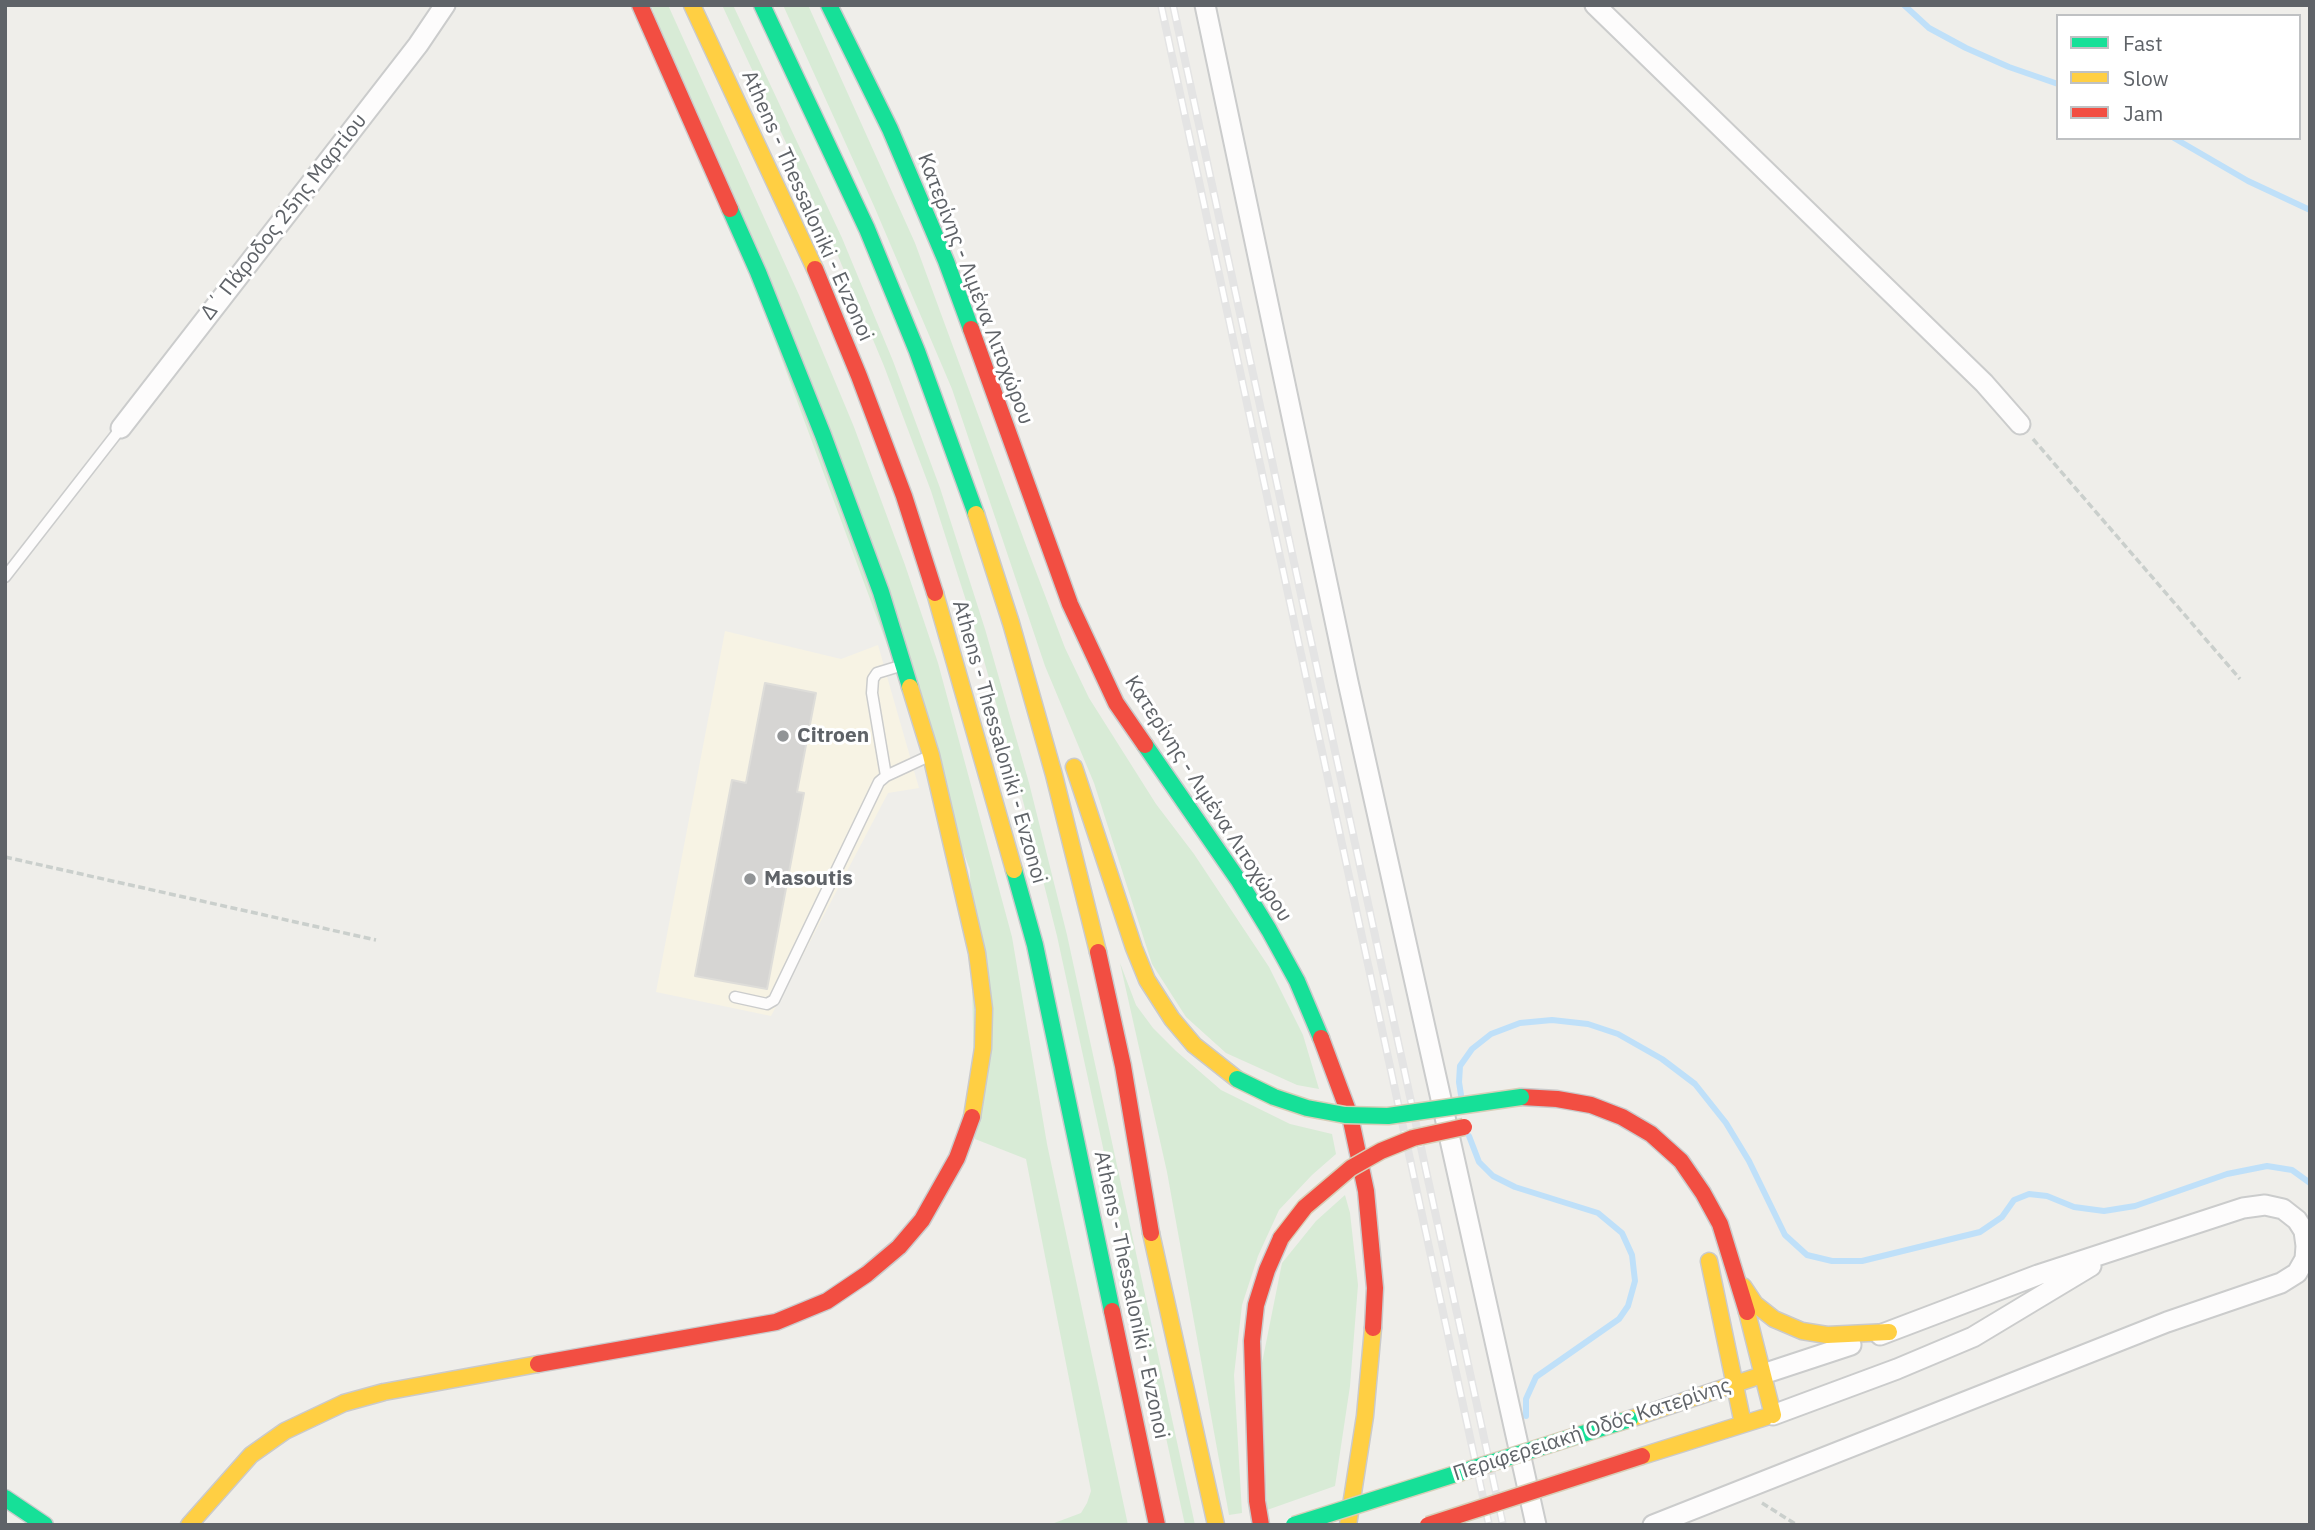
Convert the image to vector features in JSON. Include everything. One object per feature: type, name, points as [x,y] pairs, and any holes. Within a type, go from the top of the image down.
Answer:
[{"type":"main road","points":[[189,1525],[251,1455],[285,1431],[344,1404],[384,1392],[434,1382],[776,1322],[827,1301],[867,1275],[899,1247],[922,1220],[940,1192],[971,1123],[983,1048],[984,1009],[977,953],[956,853],[931,755],[881,592],[758,272],[640,5]]},
{"type":"main road","name":"Athens - Thessaloniki - Evzonoi","points":[[692,5],[810,257],[859,376],[904,496],[951,643],[1035,945],[1157,1525]]},
{"type":"main road","name":"Athens - Thessaloniki - Evzonoi","points":[[762,5],[867,229],[917,351],[965,481],[1011,623],[1054,775],[1092,927],[1123,1066],[1148,1222],[1216,1525]]},
{"type":"main road","name":"Κατερίνης - Λιμένα Λιτοχώρου","points":[[828,5],[890,129],[946,261],[1070,604],[1116,703],[1239,881],[1269,930],[1297,981],[1350,1116],[1366,1191],[1375,1288],[1365,1416],[1348,1525]]},
{"type":"main road","points":[[1011,623],[1049,696]]},
{"type":"main road","points":[[1070,756],[1147,980],[1172,1019],[1194,1045],[1237,1079],[1274,1097],[1307,1108],[1345,1115],[1388,1116],[1521,1097],[1557,1099],[1591,1105],[1622,1117],[1650,1133],[1681,1161],[1720,1224],[1773,1415]]},
{"type":"main road","points":[[1261,1525],[1257,1501],[1252,1341],[1256,1305],[1281,1238],[1305,1207],[1351,1167],[1413,1138],[1482,1124]]},
{"type":"main road","points":[[1704,1245],[1718,1297],[1743,1424]]},
{"type":"main road","points":[[1733,1263],[1755,1304],[1774,1319],[1802,1331],[1827,1335],[1889,1332]]},
{"type":"main road","name":"Περιφερειακή Οδός Κατερίνης","points":[[1294,1525],[1763,1374]]},
{"type":"main road","name":"Περιφερειακή Οδός Κατερίνης","points":[[1428,1525],[1773,1415]]},
{"type":"main road","points":[[5,1498],[45,1525]]},
{"type":"street","name":"Δ΄ Πάροδος 25ης Μαρτίου","points":[[121,428],[418,45],[445,5]]},
{"type":"street","points":[[1205,5],[1348,682],[1536,1525]]},
{"type":"street","points":[[1595,5],[1984,383],[2020,424]]},
{"type":"street","points":[[1653,1525],[2166,1322],[2281,1283],[2297,1273],[2305,1259],[2304,1231],[2297,1220],[2283,1209],[2265,1205],[2243,1208],[2139,1242],[2078,1273],[1972,1337],[1897,1370],[1773,1415]]},
{"type":"street","name":"Περιφερειακή Οδός Κατερίνης","points":[[1763,1374],[1889,1332],[2038,1275],[2139,1242]]},
{"type":"lane","points":[[5,577],[121,428]]},
{"type":"lane","points":[[886,776],[872,692],[873,679],[877,673],[904,665]]},
{"type":"lane","points":[[736,997],[767,1004],[774,1000],[879,782],[931,755]]},
{"type":"path","points":[[2020,424],[2240,679]]},
{"type":"path","points":[[5,857],[376,940]]},
{"type":"path","points":[[1751,1487],[1760,1501],[1797,1525]]},
{"type":"shaded area","points":[[725,631],[841,659],[878,645],[919,788],[888,793],[771,1016],[656,992]]},
{"type":"green space","points":[[651,5],[668,5],[799,295],[854,427],[938,663],[1012,937],[1047,1144],[1128,1525],[1049,1525],[1081,1513],[1091,1491],[1026,1159],[975,1139],[970,870]]},
{"type":"green space","points":[[722,5],[733,5],[842,238],[893,361],[940,488],[985,629],[1029,783],[1067,935],[1195,1525],[1185,1525],[1057,936],[1019,785],[976,632],[931,491],[884,366],[833,244]]},
{"type":"green space","points":[[783,5],[808,5],[915,243],[1065,648],[1089,698],[1156,804],[1194,854],[1269,967],[1303,1035],[1319,1089],[1297,1085],[1226,1053],[1186,1017],[1152,964],[1094,783],[1045,666],[952,389],[874,206]]},
{"type":"green space","points":[[1120,963],[1136,1005],[1153,1028],[1221,1090],[1290,1124],[1332,1134],[1336,1154],[1279,1210],[1258,1256],[1242,1305],[1234,1375],[1242,1513],[1229,1515],[1167,1172]]},
{"type":"green space","points":[[1345,1195],[1350,1213],[1358,1285],[1350,1386],[1335,1486],[1267,1510],[1262,1363],[1282,1263],[1316,1221]]},
{"type":"building","points":[[765,683],[816,693],[797,792],[804,793],[767,989],[695,976],[732,780],[746,783]]},
{"type":"waterway","points":[[1904,5],[1929,28],[1966,48],[2056,83]]},
{"type":"waterway","points":[[2177,140],[2248,181],[2310,210]]},
{"type":"waterway","points":[[1461,1095],[1460,1066],[1472,1049],[1491,1034],[1520,1023],[1552,1020],[1588,1024],[1618,1034],[1662,1059],[1695,1084],[1726,1123],[1749,1161],[1785,1235],[1807,1255],[1832,1261],[1862,1261],[1980,1232],[2002,1217],[2014,1200],[2029,1194],[2047,1196],[2074,1207],[2104,1211],[2135,1206],[2227,1174],[2267,1166],[2292,1170],[2310,1183]]},
{"type":"waterway","points":[[1469,1136],[1479,1162],[1493,1176],[1515,1187],[1598,1213],[1622,1233],[1632,1255],[1635,1281],[1628,1306],[1619,1319],[1536,1377],[1526,1399],[1526,1416]]},
{"type":"railway","points":[[1161,5],[1489,1525]]},
{"type":"railway","points":[[1173,5],[1503,1525]]},
{"type":"traffic: fast","points":[[762,5],[867,229],[917,351],[976,514]]},
{"type":"traffic: fast","points":[[829,5],[890,129],[946,261],[971,329]]},
{"type":"traffic: fast","points":[[730,209],[823,435],[881,592],[910,687]]},
{"type":"traffic: fast","points":[[1145,745],[1239,881],[1269,930],[1297,981],[1321,1038]]},
{"type":"traffic: fast","points":[[1014,870],[1035,945],[1112,1311]]},
{"type":"traffic: fast","points":[[1237,1079],[1274,1097],[1307,1108],[1345,1115],[1388,1116],[1521,1097]]},
{"type":"traffic: fast","points":[[1294,1525],[1630,1419]]},
{"type":"traffic: fast","points":[[5,1498],[45,1525]]},
{"type":"traffic: slow","points":[[692,5],[815,269]]},
{"type":"traffic: slow","points":[[976,514],[1011,623],[1054,775],[1098,952]]},
{"type":"traffic: slow","points":[[935,593],[1014,870]]},
{"type":"traffic: slow","points":[[910,687],[931,755],[977,953],[984,1009],[983,1048],[972,1117]]},
{"type":"traffic: slow","points":[[1074,767],[1147,980],[1172,1019],[1194,1045],[1237,1079]]},
{"type":"traffic: slow","points":[[1151,1233],[1216,1525]]},
{"type":"traffic: slow","points":[[1709,1261],[1743,1424]]},
{"type":"traffic: slow","points":[[1743,1286],[1755,1304],[1774,1319],[1802,1331],[1827,1335],[1889,1332]]},
{"type":"traffic: slow","points":[[1747,1312],[1773,1415]]},
{"type":"traffic: slow","points":[[1348,1525],[1365,1416],[1373,1328]]},
{"type":"traffic: slow","points":[[189,1525],[251,1455],[285,1431],[344,1403],[384,1392],[538,1364]]},
{"type":"traffic: slow","points":[[1630,1419],[1756,1377]]},
{"type":"traffic: slow","points":[[1642,1456],[1766,1417]]},
{"type":"traffic: jam","points":[[640,5],[730,209]]},
{"type":"traffic: jam","points":[[815,269],[904,496],[935,593]]},
{"type":"traffic: jam","points":[[971,329],[1070,604],[1116,703],[1145,745]]},
{"type":"traffic: jam","points":[[1098,952],[1123,1066],[1151,1233]]},
{"type":"traffic: jam","points":[[1321,1038],[1350,1116],[1366,1191],[1375,1288],[1373,1328]]},
{"type":"traffic: jam","points":[[1521,1097],[1557,1099],[1591,1105],[1622,1117],[1651,1134],[1681,1161],[1720,1224],[1747,1312]]},
{"type":"traffic: jam","points":[[538,1364],[776,1322],[827,1301],[867,1274],[899,1247],[922,1220],[957,1158],[972,1117]]},
{"type":"traffic: jam","points":[[1281,1238],[1305,1207],[1351,1168],[1381,1151],[1413,1138],[1464,1127]]},
{"type":"traffic: jam","points":[[1261,1525],[1257,1501],[1252,1341],[1256,1305],[1281,1238]]},
{"type":"traffic: jam","points":[[1112,1311],[1157,1525]]},
{"type":"traffic: jam","points":[[1428,1525],[1642,1456]]},
{"type":"place","name":"Citroen","points":[[783,736]]},
{"type":"place","name":"Masoutis","points":[[750,879]]}]
